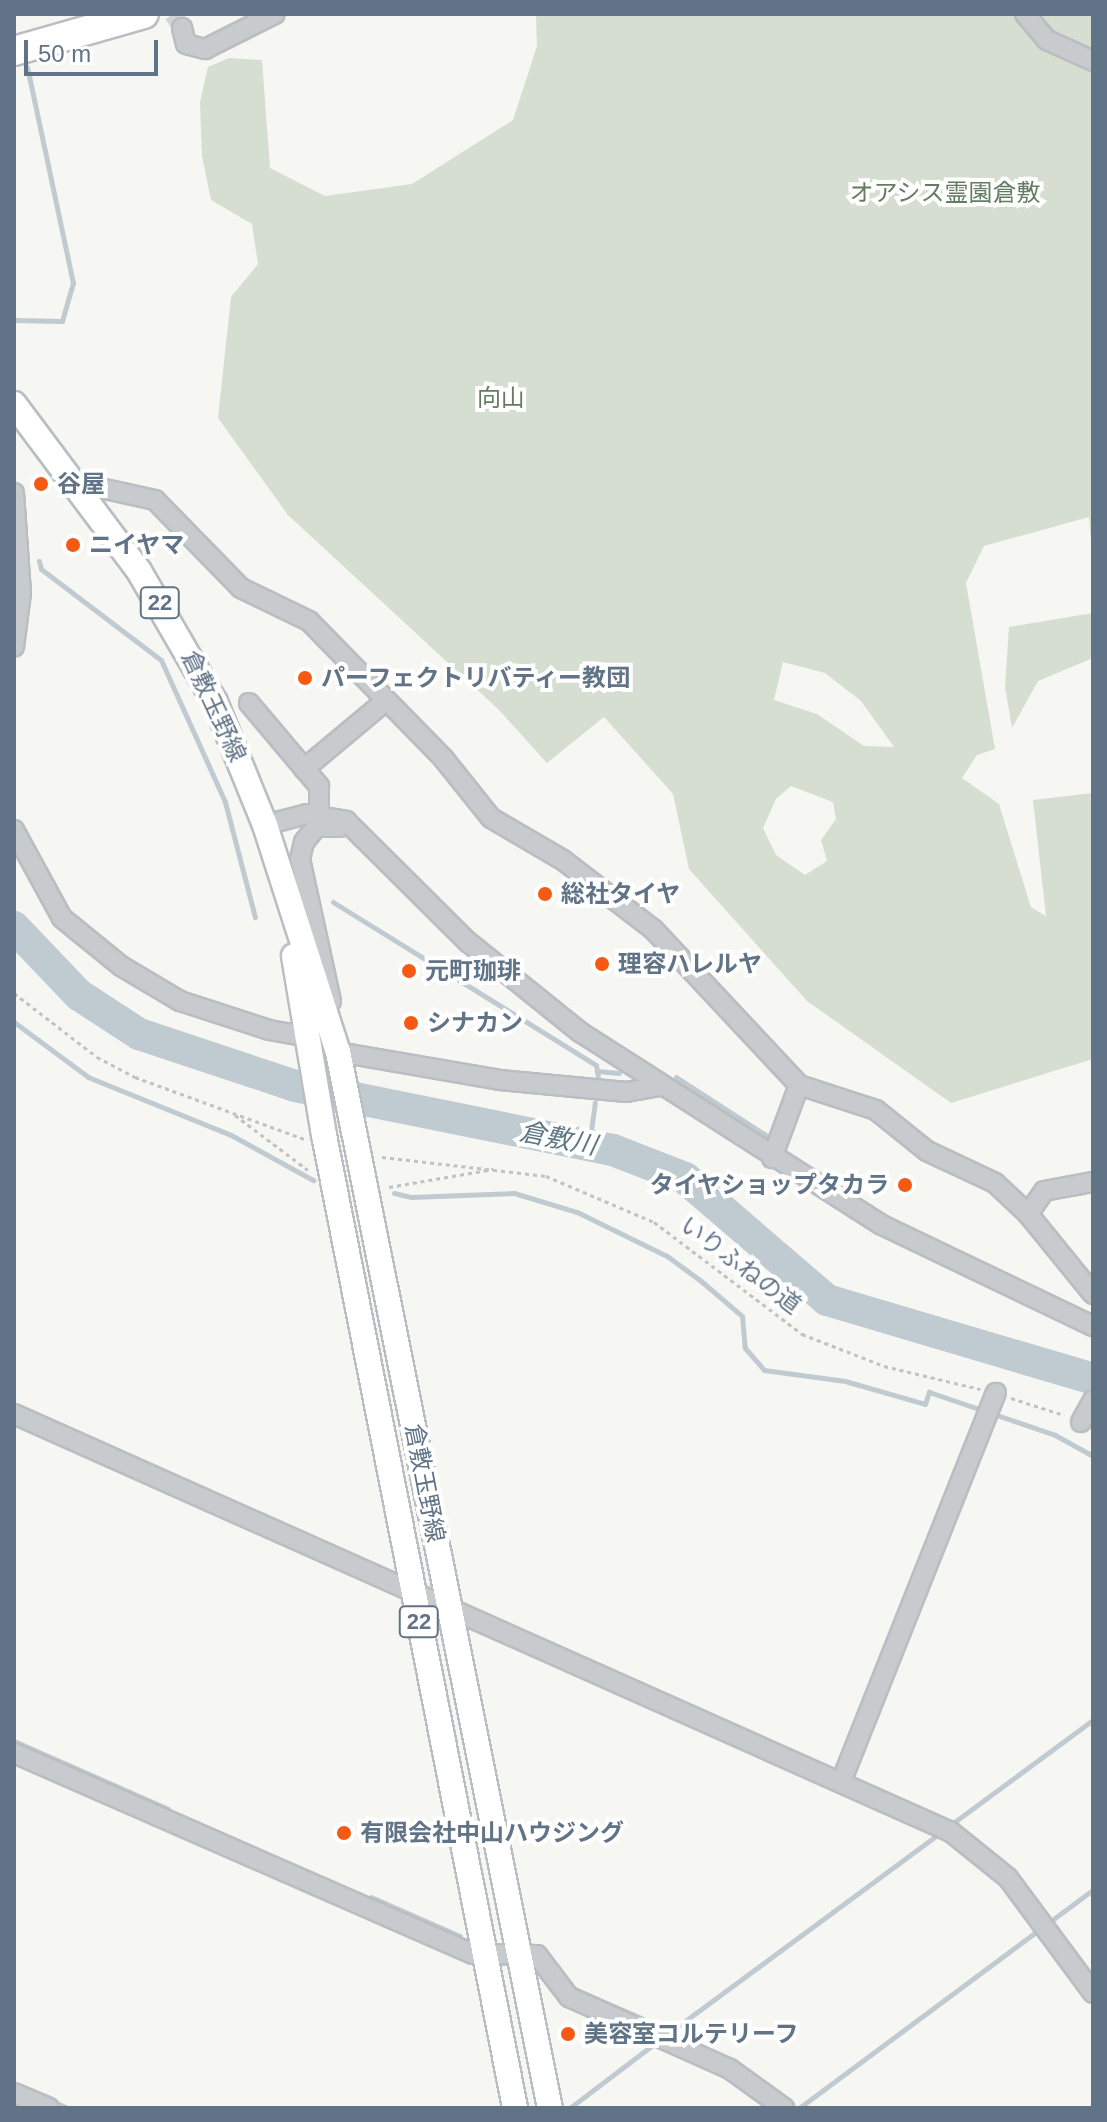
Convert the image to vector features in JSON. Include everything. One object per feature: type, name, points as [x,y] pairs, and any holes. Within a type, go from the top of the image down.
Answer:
[{"type":"highway","points":[[14,51],[144,14]]},
{"type":"main road","name":"倉敷玉野線","points":[[14,404],[73,482],[183,640],[265,825],[338,1052],[366,1149],[450,1606],[550,2108]]},
{"type":"main road","name":"倉敷玉野線","points":[[278,864],[310,1044],[318,1138],[413,1590],[515,2108]]},
{"type":"street","points":[[182,28],[186,44],[205,49],[275,14]]},
{"type":"street","points":[[1025,14],[1047,40],[1093,61]]},
{"type":"street","points":[[73,482],[155,500],[241,588],[309,621],[384,702],[443,758],[491,818],[563,860],[653,929],[799,1085],[876,1110],[927,1151],[995,1183],[1028,1214],[1093,1294]]},
{"type":"street","points":[[14,493],[21,593],[14,647]]},
{"type":"street","points":[[304,769],[384,702]]},
{"type":"street","points":[[249,703],[319,786],[319,814]]},
{"type":"street","points":[[265,825],[319,814],[333,815],[359,831],[468,942],[580,1032],[660,1086],[882,1225],[1093,1326]]},
{"type":"street","points":[[359,831],[316,827],[304,842],[300,859],[338,1052],[587,1089],[645,1092],[660,1086]]},
{"type":"street","points":[[14,830],[62,918],[121,966],[180,1001],[310,1044]]},
{"type":"street","points":[[772,1158],[799,1085]]},
{"type":"street","points":[[1028,1214],[1044,1191],[1093,1182]]},
{"type":"street","points":[[1082,1420],[1093,1400]]},
{"type":"street","points":[[841,1782],[992,1405]]},
{"type":"street","points":[[14,1414],[946,1829],[992,1862],[1093,1993]]},
{"type":"street","points":[[14,1753],[487,1958],[517,1954],[545,1960],[555,1984],[569,1997],[730,2069],[784,2108]]},
{"type":"street","points":[[14,2093],[49,2108]]},
{"type":"path","points":[[14,993],[97,1057],[235,1115],[318,1138]]},
{"type":"path","points":[[235,1115],[308,1170]]},
{"type":"path","name":"いりふねの道","points":[[366,1149],[546,1176],[654,1222],[758,1304],[841,1353],[992,1405],[1082,1420]]},
{"type":"path","points":[[389,1187],[496,1168]]},
{"type":"green space","name":"向山","points":[[536,14],[1093,14],[1093,567],[1089,517],[984,546],[966,583],[995,749],[977,755],[962,778],[999,804],[1031,907],[1046,916],[1033,800],[1093,793],[1093,1059],[951,1103],[807,1001],[689,869],[673,794],[604,717],[547,763],[498,709],[288,515],[218,418],[231,297],[258,264],[252,224],[211,200],[202,156],[200,102],[208,67],[229,58],[262,60],[270,168],[325,196],[412,184],[513,120],[537,46]],"holes":[[[783,662],[825,673],[861,701],[894,747],[864,746],[817,714],[774,700]],[[791,786],[833,802],[836,819],[821,840],[827,861],[805,875],[776,855],[763,828],[776,799]]]},
{"type":"green space","points":[[1093,613],[1093,658],[1038,681],[1012,728],[1005,687],[1009,627]]},
{"type":"waterway","points":[[14,320],[62,321],[73,283],[27,67]]},
{"type":"waterway","points":[[39,561],[41,569],[161,660],[225,802],[255,917]]},
{"type":"waterway","points":[[333,902],[596,1065],[598,1077]]},
{"type":"waterway","name":"倉敷川","points":[[14,927],[79,995],[139,1034],[295,1086],[613,1150],[685,1178],[827,1300],[1093,1379]]},
{"type":"waterway","points":[[14,1022],[88,1077],[231,1135],[313,1180]]},
{"type":"waterway","points":[[597,1071],[619,1073]]},
{"type":"waterway","points":[[676,1077],[772,1139]]},
{"type":"waterway","points":[[589,1145],[595,1102]]},
{"type":"waterway","points":[[394,1193],[411,1197],[514,1193],[577,1212],[667,1256],[701,1281],[742,1316],[745,1348],[764,1370],[845,1381],[925,1404],[929,1392],[1055,1435],[1093,1456]]},
{"type":"waterway","points":[[949,1826],[1093,1720]]},
{"type":"waterway","points":[[14,1741],[168,1809]]},
{"type":"waterway","points":[[666,2035],[941,1832]]},
{"type":"waterway","points":[[799,2108],[1093,1890]]},
{"type":"waterway","points":[[371,1897],[460,1936]]},
{"type":"waterway","points":[[572,1988],[671,2031]]},
{"type":"waterway","points":[[571,2107],[658,2041]]},
{"type":"waterway","points":[[52,2101],[68,2108]]},
{"type":"tunnel","points":[[173,14],[182,28]]},
{"type":"place","name":"谷屋","points":[[41,484]]},
{"type":"place","name":"ニイヤマ","points":[[73,545]]},
{"type":"place","name":"パーフェクトリバティー教団","points":[[305,678]]},
{"type":"place","name":"総社タイヤ","points":[[545,894]]},
{"type":"place","name":"理容ハレルヤ","points":[[602,964]]},
{"type":"place","name":"元町珈琲","points":[[409,971]]},
{"type":"place","name":"シナカン","points":[[411,1023]]},
{"type":"place","name":"タイヤショップタカラ","points":[[905,1185]]},
{"type":"place","name":"有限会社中山ハウジング","points":[[344,1833]]},
{"type":"place","name":"美容室コルテリーフ","points":[[568,2034]]},
{"type":"park label","name":"オアシス霊園倉敷","points":[[945,193]]}]
